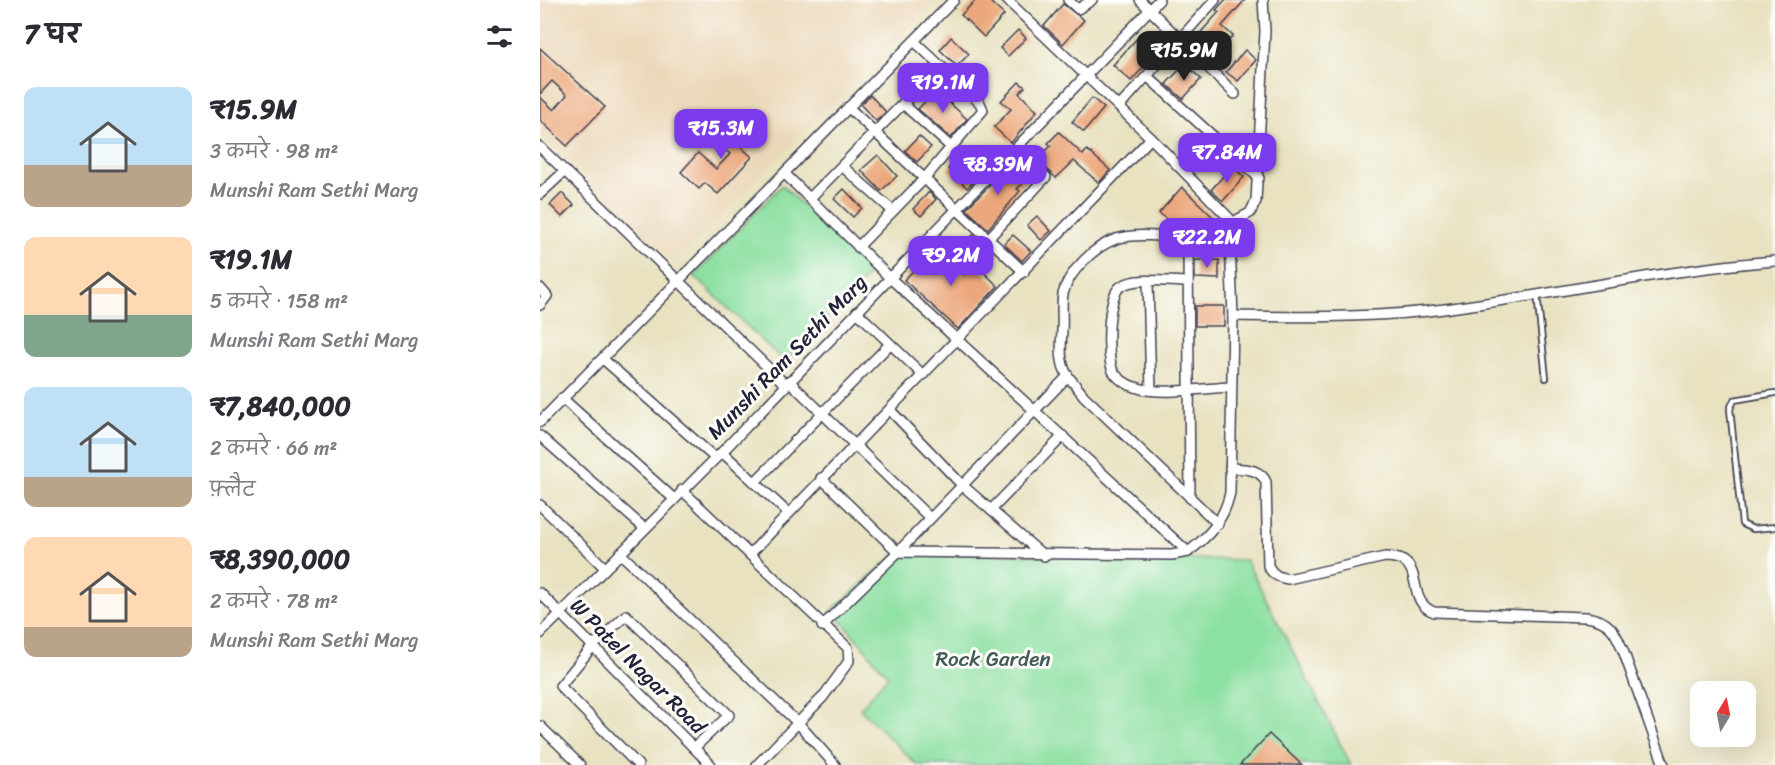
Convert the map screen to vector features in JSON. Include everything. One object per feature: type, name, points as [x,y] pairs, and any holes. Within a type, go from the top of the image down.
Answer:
[{"type":"street","points":[[540,422],[680,282],[954,0]]},
{"type":"street","points":[[821,478],[898,552],[1044,556],[1172,555],[1188,552],[1218,524],[1224,515],[1230,493],[1233,316],[1231,223],[1225,212],[1151,138],[1007,0]]},
{"type":"street","points":[[1068,0],[1078,9],[1092,0]]},
{"type":"street","points":[[1140,0],[1235,94]]},
{"type":"street","name":"Munshi Ram Sethi Marg","points":[[540,634],[673,498],[719,455],[888,277],[1159,0]]},
{"type":"street","points":[[1119,107],[1215,0]]},
{"type":"street","points":[[1231,223],[1253,210],[1259,178],[1265,31],[1263,0]]},
{"type":"street","points":[[858,248],[925,178],[983,110],[980,104],[914,41]]},
{"type":"street","points":[[810,198],[939,67]]},
{"type":"street","points":[[1147,76],[1259,178]]},
{"type":"street","points":[[903,104],[952,148]]},
{"type":"street","points":[[848,107],[1024,272]]},
{"type":"street","points":[[750,554],[1151,138]]},
{"type":"street","points":[[540,147],[787,383],[856,444],[930,518]]},
{"type":"street","points":[[988,239],[1046,177],[1014,150]]},
{"type":"street","points":[[843,167],[893,211]]},
{"type":"street","points":[[540,195],[564,171]]},
{"type":"street","points":[[785,174],[888,277],[1188,552]]},
{"type":"street","points":[[1190,498],[1187,244],[1181,241],[1126,237],[1107,243],[1085,260],[1075,271],[1063,294],[1061,346],[1064,370],[1084,396],[1190,498],[1218,524]]},
{"type":"street","points":[[1233,316],[1373,315],[1429,311],[1775,261]]},
{"type":"street","points":[[1187,282],[1148,282],[1121,286],[1114,292],[1111,302],[1109,359],[1114,372],[1122,380],[1135,387],[1151,390],[1231,387]]},
{"type":"street","points":[[1148,282],[1151,390]]},
{"type":"street","points":[[540,288],[547,296],[540,305]]},
{"type":"street","points":[[857,312],[923,375]]},
{"type":"street","points":[[755,482],[890,344]]},
{"type":"street","points":[[603,359],[755,482],[788,513]]},
{"type":"street","points":[[822,626],[898,552],[1033,409],[1068,376]]},
{"type":"street","points":[[562,398],[673,498]]},
{"type":"street","points":[[890,410],[962,485],[1044,556]]},
{"type":"street","points":[[540,436],[644,528]]},
{"type":"street","points":[[991,510],[1063,436]]},
{"type":"street","points":[[1230,468],[1256,471],[1263,475],[1266,482],[1268,566],[1279,578],[1288,579],[1385,556],[1396,557],[1406,561],[1412,570],[1420,602],[1425,609],[1434,612],[1586,617],[1600,619],[1610,625],[1621,644],[1664,765]]},
{"type":"street","points":[[682,490],[822,626],[848,648],[849,660],[798,723],[757,765]]},
{"type":"street","points":[[540,505],[605,568]]},
{"type":"street","points":[[620,553],[798,723],[835,765]]},
{"type":"street","name":"W Patel Nagar Road","points":[[540,593],[711,765]]},
{"type":"street","points":[[638,765],[560,686],[593,646],[626,615],[729,715],[694,748]]},
{"type":"street","points":[[540,726],[580,765]]},
{"type":"lane","points":[[1537,294],[1546,378]]},
{"type":"lane","points":[[1775,393],[1740,397],[1734,400],[1730,409],[1742,524],[1753,529],[1775,527]]},
{"type":"shaded area","points":[[540,0],[937,0],[674,263],[540,136]]},
{"type":"green space","points":[[782,185],[872,272],[785,362],[694,276]]},
{"type":"green space","name":"Rock Garden","points":[[898,552],[1246,560],[1351,765],[917,765],[860,709],[888,676],[832,610]]},
{"type":"building","points":[[976,0],[988,0],[1004,15],[984,37],[961,15]]},
{"type":"building","points":[[1225,0],[1245,0],[1222,26],[1233,36],[1214,57],[1194,40],[1219,12],[1216,10]]},
{"type":"building","points":[[1063,4],[1084,20],[1063,44],[1044,26]]},
{"type":"building","points":[[1018,30],[1026,38],[1008,56],[1000,48]]},
{"type":"building","points":[[951,37],[969,54],[957,66],[940,50]]},
{"type":"building","points":[[1138,37],[1156,53],[1131,81],[1113,65]]},
{"type":"building","points":[[540,48],[605,107],[567,146],[540,120],[540,97],[554,110],[567,95],[552,81],[540,94]]},
{"type":"building","points":[[1245,50],[1256,60],[1238,81],[1226,72]]},
{"type":"building","points":[[1185,64],[1201,79],[1183,99],[1166,84]]},
{"type":"building","points":[[1019,82],[1025,87],[1019,93],[1037,111],[1011,143],[994,127],[1011,109],[1001,101]]},
{"type":"building","points":[[936,90],[967,119],[951,138],[918,109]]},
{"type":"building","points":[[870,95],[886,112],[876,121],[861,105]]},
{"type":"building","points":[[1092,98],[1104,108],[1084,132],[1072,122]]},
{"type":"building","points":[[731,118],[750,135],[740,146],[752,157],[718,194],[705,183],[699,189],[681,172],[698,153],[716,169],[730,154],[712,138]]},
{"type":"building","points":[[1059,132],[1083,155],[1087,150],[1110,170],[1099,183],[1074,161],[1056,178],[1037,159],[1051,146],[1048,143]]},
{"type":"building","points":[[919,136],[931,147],[917,162],[905,151]]},
{"type":"building","points":[[975,148],[991,164],[967,188],[948,169],[957,160],[960,163]]},
{"type":"building","points":[[878,155],[897,176],[881,191],[861,170]]},
{"type":"building","points":[[1017,162],[1031,175],[1017,189],[1020,191],[988,229],[966,209],[1001,174],[1003,176]]},
{"type":"building","points":[[1232,166],[1244,177],[1223,201],[1211,190]]},
{"type":"building","points":[[1182,187],[1215,219],[1194,243],[1159,213]]},
{"type":"building","points":[[844,189],[862,208],[853,217],[834,199]]},
{"type":"building","points":[[929,192],[936,199],[921,216],[913,209]]},
{"type":"building","points":[[562,193],[574,205],[562,217],[550,205]]},
{"type":"building","points":[[1037,216],[1051,231],[1041,240],[1027,225]]},
{"type":"building","points":[[974,234],[991,251],[983,259],[965,243]]},
{"type":"building","points":[[1013,235],[1031,251],[1022,261],[1004,244]]},
{"type":"building","points":[[936,248],[964,275],[975,264],[998,286],[958,329],[904,280]]},
{"type":"building","points":[[1195,260],[1219,260],[1219,279],[1195,278]]},
{"type":"building","points":[[1195,306],[1224,306],[1224,326],[1195,326]]},
{"type":"building","points":[[1269,734],[1302,765],[1240,765]]}]
